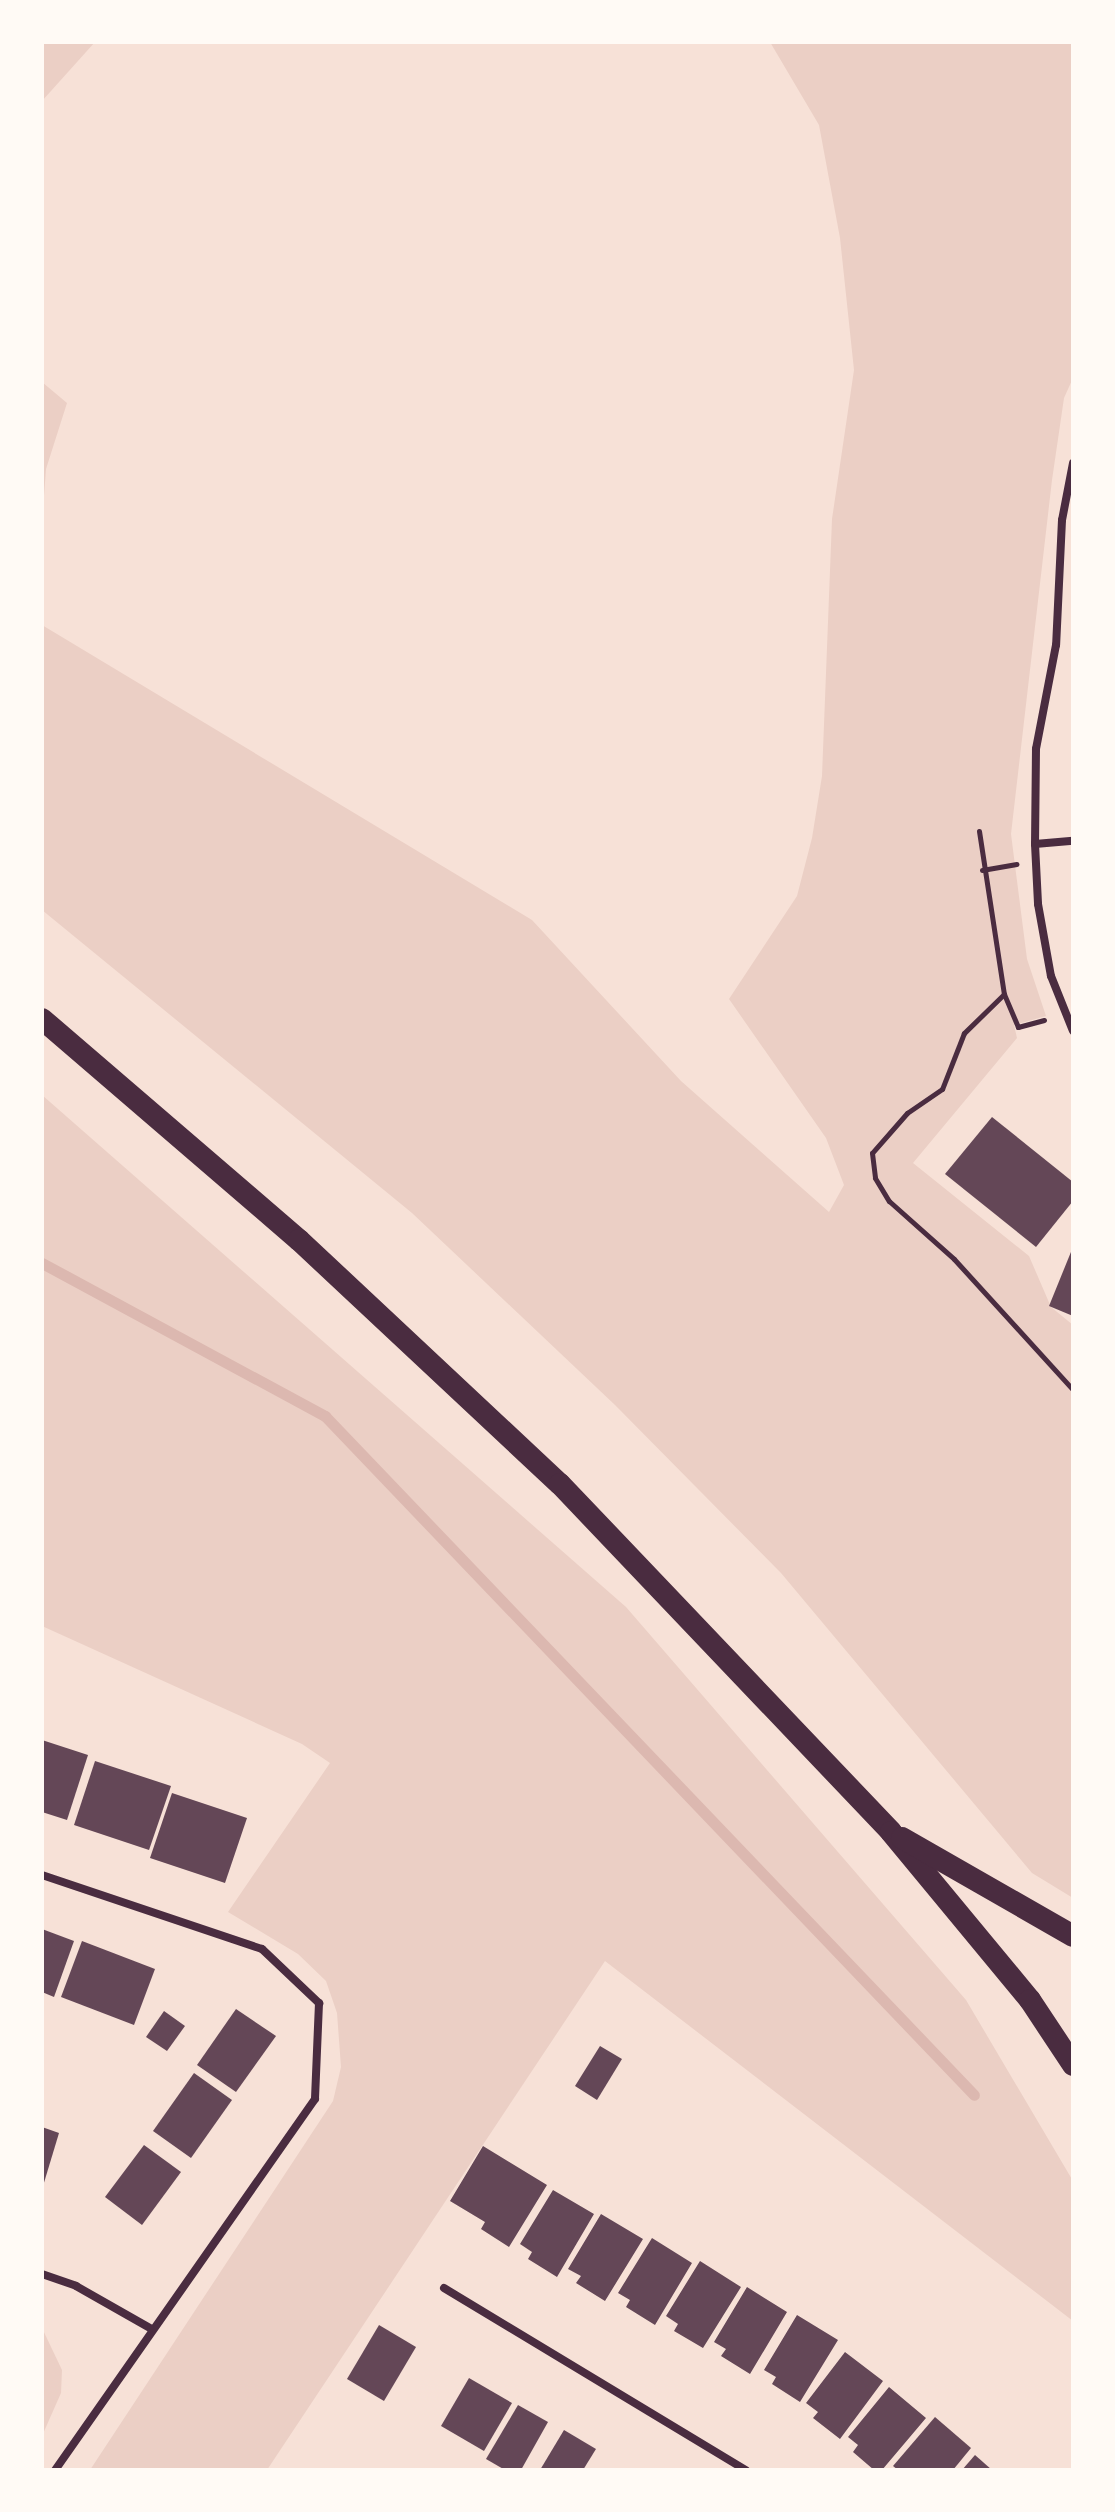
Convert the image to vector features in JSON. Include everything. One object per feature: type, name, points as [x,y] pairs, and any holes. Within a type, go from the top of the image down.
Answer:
[{"type":"highway","points":[[42,1019],[299,1240],[560,1484],[891,1832],[1030,2000],[1073,2065]]},
{"type":"highway","points":[[891,1832],[1073,1936]]},
{"type":"street","points":[[1073,463],[1062,520],[1056,645],[1036,749],[1035,844],[1051,976],[1073,1031]]},
{"type":"street","points":[[1035,844],[1073,841]]},
{"type":"street","points":[[42,1875],[262,1949],[319,2003],[315,2099],[150,2328],[55,2470]]},
{"type":"street","points":[[42,2274],[76,2286],[150,2328]]},
{"type":"street","points":[[444,2288],[746,2470]]},
{"type":"path","points":[[979,831],[982,870],[1004,994],[1018,1027],[1066,1014]]},
{"type":"path","points":[[982,870],[1035,861]]},
{"type":"path","points":[[1004,994],[964,1033],[942,1089],[907,1113],[872,1153],[875,1178],[889,1201],[954,1259],[1073,1390]]},
{"type":"shaded area","points":[[42,42],[95,42],[42,101]]},
{"type":"shaded area","points":[[770,42],[1073,42],[1073,378],[1064,398],[1052,480],[1011,834],[1027,959],[1046,1016],[1014,1025],[1017,1038],[913,1163],[1029,1256],[1051,1307],[1073,1325],[1073,1898],[1032,1873],[781,1573],[615,1405],[412,1213],[42,910],[42,625],[532,920],[681,1081],[829,1212],[844,1185],[826,1138],[729,999],[797,896],[812,838],[822,776],[832,519],[854,370],[840,238],[819,125]]},
{"type":"shaded area","points":[[42,382],[67,403],[46,469],[42,523]]},
{"type":"shaded area","points":[[42,1095],[626,1607],[966,2000],[1073,2181],[1073,2321],[605,1961],[267,2470],[90,2470],[333,2101],[341,2067],[337,2013],[326,1981],[298,1954],[228,1912],[330,1763],[302,1744],[42,1626]]},
{"type":"shaded area","points":[[42,2328],[62,2370],[61,2393],[42,2436]]},
{"type":"building","points":[[992,1117],[1073,1182],[1073,1201],[1036,1247],[945,1174]]},
{"type":"building","points":[[1073,1247],[1073,1316],[1049,1306]]},
{"type":"building","points":[[42,1740],[88,1755],[67,1820],[42,1812]]},
{"type":"building","points":[[95,1761],[171,1786],[149,1850],[74,1825]]},
{"type":"building","points":[[172,1793],[247,1818],[225,1883],[150,1858]]},
{"type":"building","points":[[42,1929],[74,1941],[54,1997],[42,1992]]},
{"type":"building","points":[[82,1941],[155,1969],[134,2025],[61,1997]]},
{"type":"building","points":[[236,2009],[276,2036],[236,2092],[197,2065]]},
{"type":"building","points":[[164,2011],[185,2026],[167,2051],[146,2037]]},
{"type":"building","points":[[600,2046],[622,2059],[597,2100],[575,2086]]},
{"type":"building","points":[[194,2073],[232,2100],[191,2158],[153,2131]]},
{"type":"building","points":[[42,2127],[59,2133],[43,2186],[42,2186]]},
{"type":"building","points":[[144,2145],[181,2172],[142,2225],[105,2197]]},
{"type":"building","points":[[483,2146],[547,2185],[509,2247],[481,2229],[485,2222],[450,2201]]},
{"type":"building","points":[[553,2190],[594,2214],[557,2277],[528,2259],[532,2252],[520,2244]]},
{"type":"building","points":[[601,2214],[643,2239],[605,2301],[576,2283],[581,2276],[568,2269]]},
{"type":"building","points":[[652,2238],[692,2263],[655,2325],[626,2307],[630,2300],[618,2293]]},
{"type":"building","points":[[700,2261],[741,2287],[703,2348],[674,2331],[678,2324],[666,2316]]},
{"type":"building","points":[[747,2287],[787,2312],[750,2374],[721,2356],[726,2349],[714,2342]]},
{"type":"building","points":[[797,2315],[838,2340],[800,2402],[772,2384],[776,2377],[764,2370]]},
{"type":"building","points":[[379,2325],[416,2347],[384,2401],[347,2379]]},
{"type":"building","points":[[845,2352],[883,2381],[840,2439],[813,2418],[818,2412],[806,2403]]},
{"type":"building","points":[[469,2378],[512,2403],[484,2451],[441,2426]]},
{"type":"building","points":[[889,2387],[926,2418],[882,2470],[874,2470],[853,2452],[858,2445],[848,2437]]},
{"type":"building","points":[[518,2405],[548,2422],[521,2470],[505,2470],[486,2459]]},
{"type":"building","points":[[935,2417],[971,2448],[953,2470],[898,2470],[893,2466]]},
{"type":"building","points":[[564,2430],[596,2449],[583,2470],[540,2470]]},
{"type":"building","points":[[975,2455],[992,2470],[962,2470]]},
{"type":"waterway","points":[[42,1263],[325,1416],[974,2095]]}]
